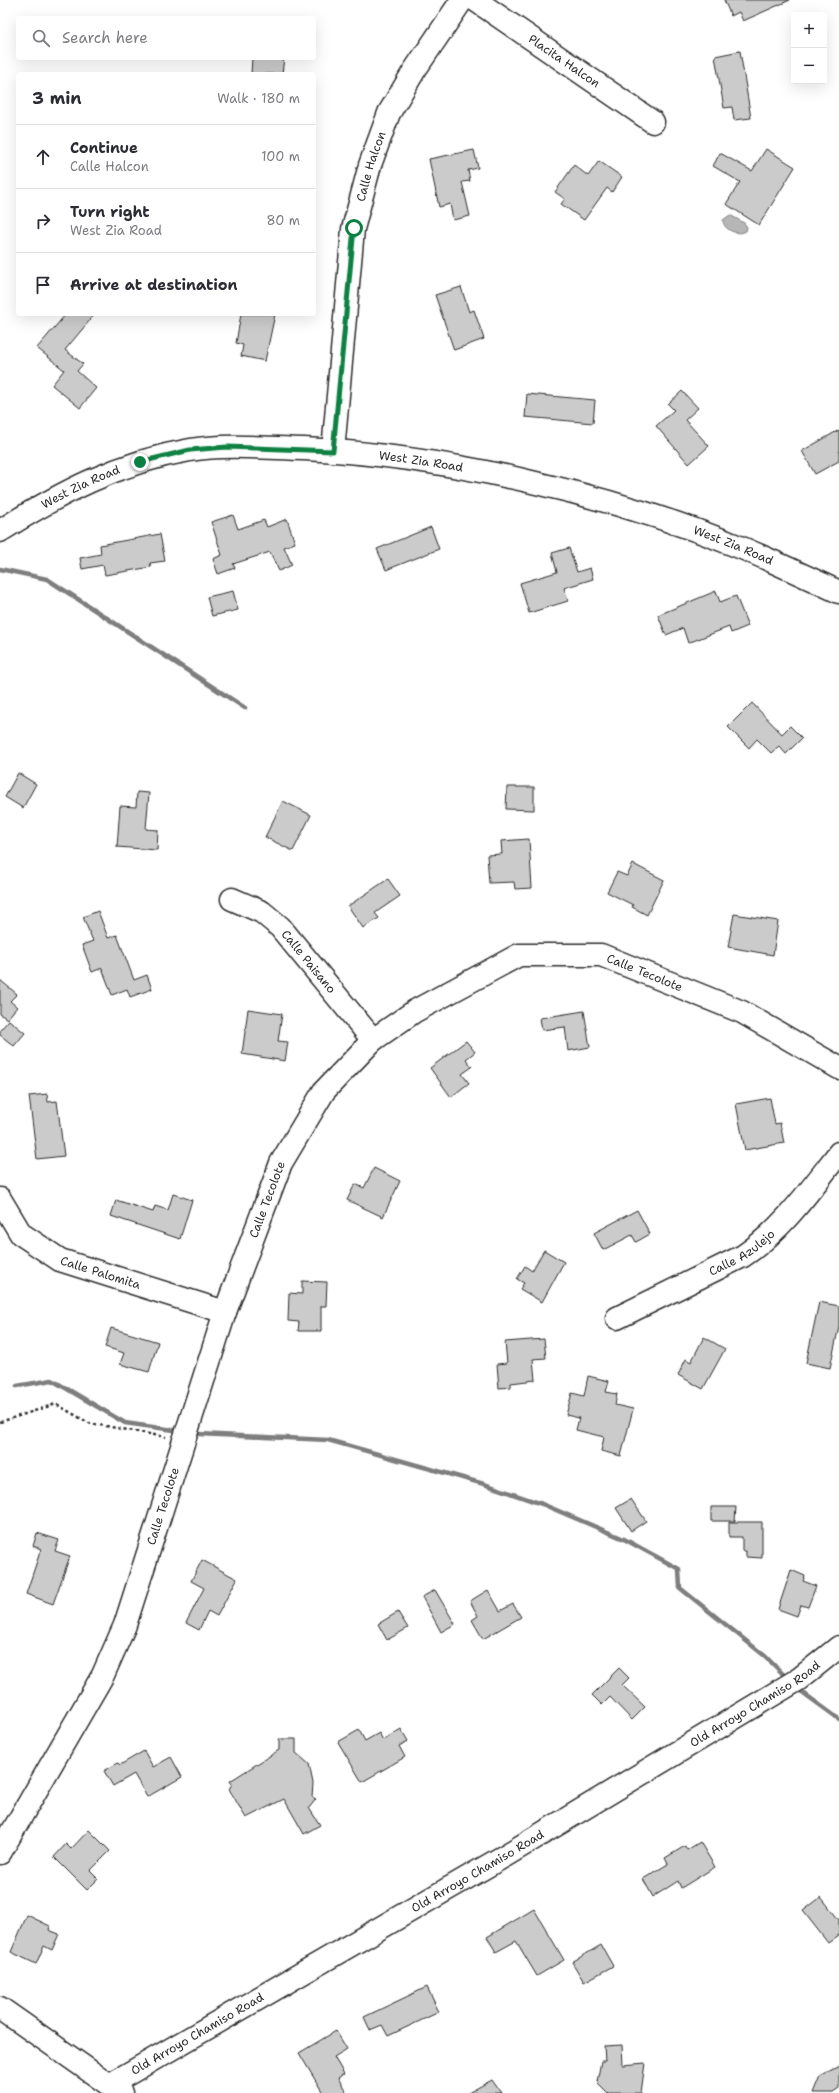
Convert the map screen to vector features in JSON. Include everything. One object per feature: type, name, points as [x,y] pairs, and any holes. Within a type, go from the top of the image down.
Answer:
[{"type":"street","name":"Calle Halcon","points":[[333,451],[354,228],[370,165],[389,113],[414,71],[462,0]]},
{"type":"street","name":"Placita Halcon","points":[[475,0],[653,122]]},
{"type":"street","name":"West Zia Road","points":[[0,531],[76,486],[119,469],[190,450],[227,447],[333,451],[414,460],[462,468],[532,483],[609,503],[741,548],[839,592]]},
{"type":"street","name":"Calle Paisano","points":[[232,899],[262,912],[280,927],[373,1040]]},
{"type":"street","name":"Calle Tecolote","points":[[0,1853],[103,1675],[126,1625],[225,1312],[281,1163],[324,1091],[373,1040],[415,1011],[519,955],[601,955],[742,1012],[839,1068]]},
{"type":"street","name":"Calle Azulejo","points":[[617,1318],[655,1297],[743,1256],[762,1243],[777,1230],[839,1153]]},
{"type":"street","name":"Calle Palomita","points":[[0,1198],[21,1234],[60,1260],[225,1312]]},
{"type":"street","name":"Old Arroyo Chamiso Road","points":[[115,2089],[799,1679],[839,1647]]},
{"type":"street","points":[[0,2008],[115,2089]]},
{"type":"path","points":[[0,1422],[56,1404],[89,1423],[184,1440]]},
{"type":"shaded area","points":[[730,215],[744,223],[747,227],[746,231],[739,233],[725,227],[723,220]]},
{"type":"building","points":[[724,0],[790,0],[743,21],[739,12],[731,16]]},
{"type":"building","points":[[740,51],[751,118],[734,120],[732,107],[724,108],[715,56]]},
{"type":"building","points":[[252,60],[284,60],[282,72],[251,72]]},
{"type":"building","points":[[766,149],[795,167],[759,225],[726,204],[740,182],[713,166],[720,153],[752,171]]},
{"type":"building","points":[[474,150],[478,168],[468,170],[470,181],[462,182],[470,216],[453,220],[450,204],[439,207],[429,159]]},
{"type":"building","points":[[599,161],[622,177],[612,192],[607,188],[584,220],[561,204],[565,199],[555,192],[574,165],[588,176]]},
{"type":"building","points":[[461,287],[469,312],[474,310],[484,339],[454,350],[435,295]]},
{"type":"building","points":[[64,316],[93,316],[65,350],[83,364],[77,371],[96,388],[80,408],[52,385],[64,370],[37,348]]},
{"type":"building","points":[[241,316],[275,316],[265,361],[241,356],[243,345],[236,343]]},
{"type":"building","points":[[682,391],[698,408],[685,420],[709,446],[689,464],[656,426],[674,410],[668,404]]},
{"type":"building","points":[[527,394],[595,400],[593,423],[525,417]]},
{"type":"building","points":[[839,430],[839,461],[815,474],[802,451]]},
{"type":"building","points":[[233,515],[238,529],[264,520],[267,527],[287,519],[295,543],[284,547],[292,565],[279,571],[270,552],[233,564],[235,568],[218,574],[213,559],[222,555],[211,522]]},
{"type":"building","points":[[431,527],[439,549],[386,570],[377,549]]},
{"type":"building","points":[[160,534],[165,561],[150,563],[151,567],[105,575],[103,565],[82,569],[80,558],[101,554],[100,545]]},
{"type":"building","points":[[569,548],[577,572],[590,568],[593,579],[564,588],[568,601],[529,613],[520,583],[557,572],[552,553]]},
{"type":"building","points":[[233,591],[238,610],[212,616],[207,597]]},
{"type":"building","points":[[716,591],[720,602],[736,596],[748,626],[731,633],[729,627],[688,643],[683,628],[666,635],[658,615]]},
{"type":"building","points":[[752,703],[782,734],[790,726],[802,738],[786,754],[779,746],[771,753],[757,739],[749,748],[728,727]]},
{"type":"building","points":[[18,773],[36,784],[23,808],[5,797]]},
{"type":"building","points":[[507,787],[534,787],[534,810],[506,809]]},
{"type":"building","points":[[137,792],[149,793],[146,829],[158,830],[157,850],[117,847],[120,806],[136,807]]},
{"type":"building","points":[[283,801],[311,815],[293,851],[265,837]]},
{"type":"building","points":[[529,839],[532,888],[515,889],[514,882],[489,883],[487,855],[502,854],[501,841]]},
{"type":"building","points":[[633,864],[664,880],[647,915],[632,907],[633,905],[607,892],[617,872],[627,876]]},
{"type":"building","points":[[388,879],[400,896],[375,913],[379,918],[363,928],[348,906]]},
{"type":"building","points":[[98,911],[108,938],[117,935],[134,980],[147,975],[152,989],[130,997],[127,989],[112,995],[102,968],[92,972],[82,945],[93,941],[83,917]]},
{"type":"building","points":[[734,914],[778,921],[773,955],[728,947]]},
{"type":"building","points":[[0,980],[17,994],[10,1001],[17,1007],[7,1019],[0,1014]]},
{"type":"building","points":[[248,1009],[282,1014],[278,1041],[288,1042],[285,1061],[242,1054]]},
{"type":"building","points":[[584,1011],[590,1047],[568,1051],[565,1027],[542,1030],[540,1018]]},
{"type":"building","points":[[9,1020],[25,1033],[14,1046],[0,1035],[0,1030]]},
{"type":"building","points":[[466,1041],[475,1052],[466,1059],[472,1067],[462,1074],[469,1083],[451,1097],[430,1068]]},
{"type":"building","points":[[47,1094],[48,1102],[57,1101],[64,1156],[37,1159],[29,1096]]},
{"type":"building","points":[[770,1098],[775,1124],[780,1123],[784,1143],[745,1150],[736,1104]]},
{"type":"building","points":[[374,1168],[400,1181],[383,1217],[347,1200],[355,1184],[364,1188]]},
{"type":"building","points":[[173,1194],[192,1200],[180,1239],[111,1216],[116,1200],[153,1212],[155,1206],[168,1210]]},
{"type":"building","points":[[637,1210],[650,1234],[636,1242],[632,1235],[603,1250],[594,1233]]},
{"type":"building","points":[[544,1250],[564,1262],[542,1302],[520,1289],[524,1283],[517,1279],[525,1266],[532,1271]]},
{"type":"building","points":[[302,1281],[327,1282],[326,1306],[321,1306],[321,1331],[298,1331],[299,1322],[288,1321],[289,1293],[302,1294]]},
{"type":"building","points":[[819,1302],[839,1306],[839,1326],[830,1368],[806,1363]]},
{"type":"building","points":[[111,1328],[158,1342],[149,1372],[120,1364],[124,1353],[105,1347]]},
{"type":"building","points":[[704,1337],[725,1349],[703,1389],[678,1375],[686,1359],[691,1362]]},
{"type":"building","points":[[544,1339],[546,1358],[533,1359],[535,1380],[511,1383],[511,1387],[499,1388],[497,1364],[507,1363],[505,1342]]},
{"type":"building","points":[[588,1376],[609,1381],[606,1392],[617,1394],[615,1405],[633,1409],[621,1456],[601,1451],[604,1437],[576,1430],[579,1418],[566,1415],[572,1393],[584,1396]]},
{"type":"building","points":[[631,1499],[646,1521],[631,1531],[616,1508]]},
{"type":"building","points":[[711,1507],[736,1507],[735,1521],[711,1521]]},
{"type":"building","points":[[729,1522],[762,1522],[762,1558],[746,1557],[746,1551],[742,1551],[742,1537],[729,1537]]},
{"type":"building","points":[[37,1533],[59,1540],[55,1551],[70,1556],[53,1604],[26,1594],[41,1549],[33,1546]]},
{"type":"building","points":[[202,1560],[237,1579],[217,1616],[208,1611],[199,1630],[186,1623],[204,1588],[191,1581]]},
{"type":"building","points":[[791,1570],[805,1576],[803,1581],[816,1586],[808,1607],[801,1605],[797,1616],[778,1609]]},
{"type":"building","points":[[435,1590],[455,1624],[441,1632],[422,1597]]},
{"type":"building","points":[[488,1590],[500,1611],[513,1604],[521,1617],[483,1639],[472,1620],[478,1616],[470,1601]]},
{"type":"building","points":[[398,1612],[408,1628],[387,1640],[378,1624]]},
{"type":"building","points":[[619,1668],[629,1678],[622,1685],[645,1707],[632,1720],[610,1697],[602,1705],[592,1695]]},
{"type":"building","points":[[401,1729],[408,1741],[399,1746],[405,1757],[362,1782],[338,1742],[359,1730],[365,1741],[379,1733],[383,1740]]},
{"type":"building","points":[[279,1739],[296,1739],[296,1753],[309,1764],[313,1783],[312,1797],[316,1799],[309,1808],[320,1825],[304,1834],[284,1799],[246,1818],[229,1789],[232,1784],[230,1781],[279,1750]]},
{"type":"building","points":[[144,1751],[153,1767],[171,1757],[182,1777],[147,1797],[134,1774],[113,1786],[104,1771],[118,1763],[120,1765]]},
{"type":"building","points":[[89,1830],[110,1851],[90,1871],[98,1879],[87,1890],[54,1857],[66,1844],[71,1849]]},
{"type":"building","points":[[700,1842],[715,1867],[681,1888],[678,1881],[653,1897],[643,1879],[668,1864],[665,1858],[685,1846],[687,1850]]},
{"type":"building","points":[[821,1897],[839,1920],[839,1935],[828,1943],[803,1911]]},
{"type":"building","points":[[534,1909],[564,1960],[537,1976],[516,1941],[496,1952],[487,1937]]},
{"type":"building","points":[[27,1915],[50,1926],[49,1930],[59,1934],[52,1950],[44,1946],[36,1964],[11,1952]]},
{"type":"building","points":[[601,1945],[613,1966],[584,1982],[572,1962]]},
{"type":"building","points":[[427,1987],[439,2012],[388,2036],[382,2025],[370,2030],[364,2017]]},
{"type":"building","points":[[336,2031],[347,2049],[334,2057],[344,2074],[338,2078],[347,2093],[323,2093],[299,2053]]},
{"type":"building","points":[[622,2045],[623,2065],[645,2063],[641,2093],[608,2093],[597,2082],[601,2061],[605,2061],[604,2046]]},
{"type":"building","points":[[839,2066],[839,2089],[833,2093],[813,2093],[820,2076]]},
{"type":"building","points":[[492,2080],[501,2093],[468,2093]]},
{"type":"waterway","points":[[0,569],[47,579],[245,708]]},
{"type":"waterway","points":[[17,1386],[52,1380],[125,1423],[174,1430]]},
{"type":"waterway","points":[[199,1434],[328,1440],[484,1484],[542,1504],[624,1539],[679,1569],[680,1588],[765,1656],[783,1674]]},
{"type":"waterway","points":[[802,1692],[839,1719]]},
{"type":"route","points":[[140,462],[190,450],[207,448],[254,447],[333,451],[354,228]]}]
